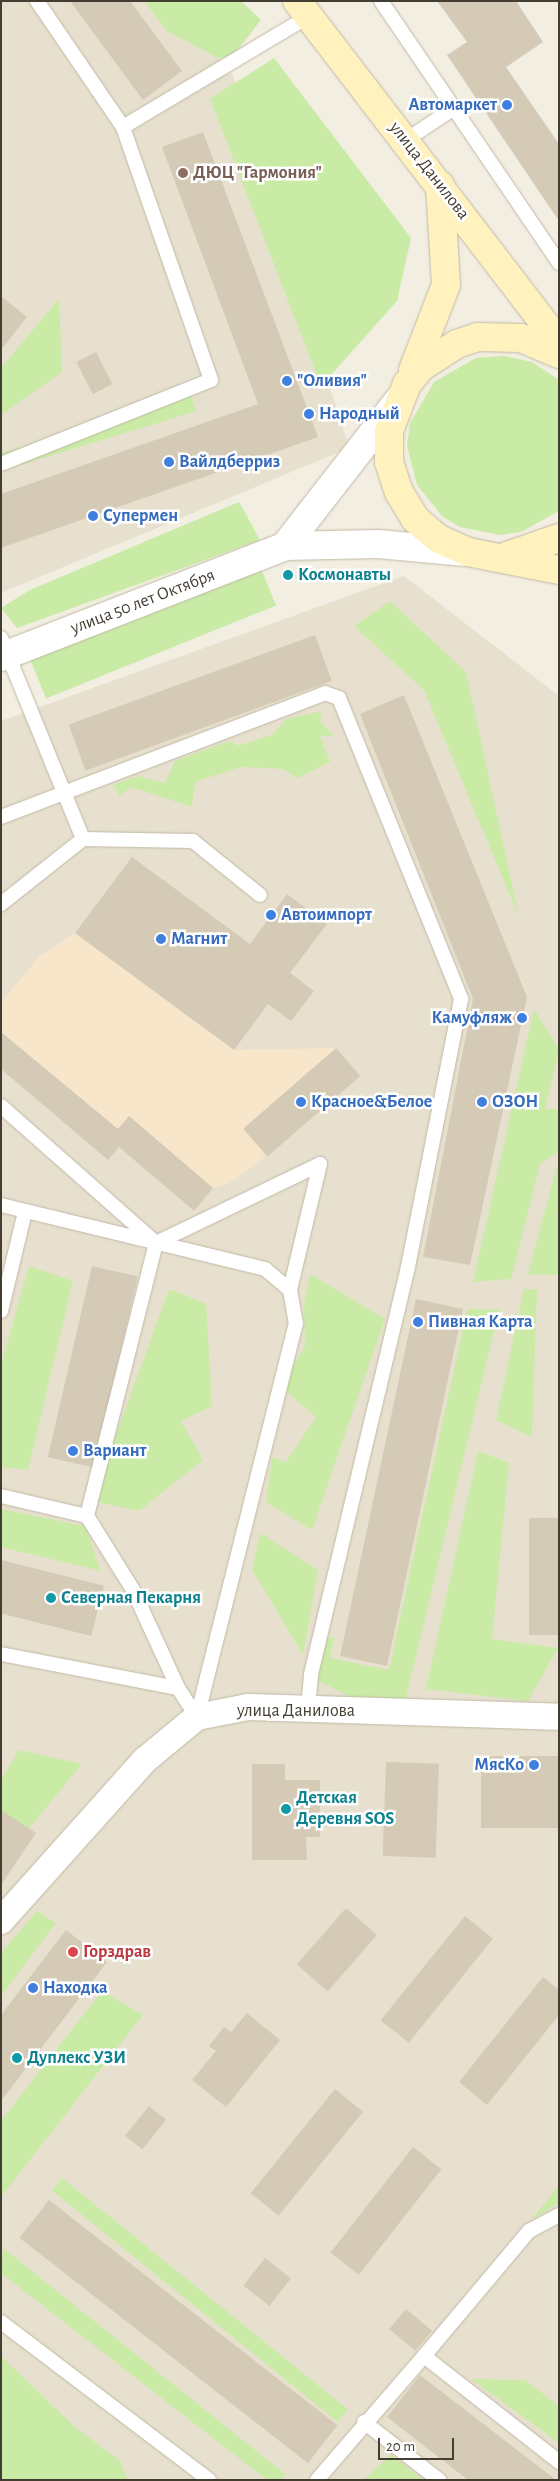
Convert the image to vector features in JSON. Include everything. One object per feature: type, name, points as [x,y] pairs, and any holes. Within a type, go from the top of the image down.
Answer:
[{"type":"main road","name":"улица Данилова","points":[[303,9],[440,184],[559,342]]},
{"type":"main road","points":[[440,184],[446,285],[402,393],[389,431],[389,462],[398,492],[416,519],[439,539],[468,552],[503,556],[559,570]]},
{"type":"main road","points":[[402,393],[438,354],[478,337],[521,338],[559,354]]},
{"type":"main road","points":[[503,556],[525,553],[559,538]]},
{"type":"street","points":[[285,546],[402,393]]},
{"type":"street","points":[[285,546],[378,544],[468,552]]},
{"type":"street","name":"улица 50 лет Октября","points":[[4,650],[285,546]]},
{"type":"street","name":"улица Данилова","points":[[1,1921],[145,1760],[197,1717],[248,1707],[559,1717]]},
{"type":"lane","points":[[1,464],[210,380],[123,127],[37,1]]},
{"type":"lane","points":[[382,1],[559,262]]},
{"type":"lane","points":[[123,127],[303,9]]},
{"type":"lane","points":[[406,140],[454,108]]},
{"type":"lane","points":[[4,650],[83,839]]},
{"type":"lane","points":[[1,818],[64,792],[325,693],[339,698],[461,999],[408,1267],[311,1675],[308,1708]]},
{"type":"lane","points":[[1,904],[83,839],[193,841],[260,895]]},
{"type":"lane","points":[[1,1106],[156,1242]]},
{"type":"lane","points":[[156,1242],[320,1164],[290,1290],[296,1323],[197,1717]]},
{"type":"lane","points":[[1,1205],[266,1269],[290,1290]]},
{"type":"lane","points":[[1,1311],[25,1212]]},
{"type":"lane","points":[[87,1516],[156,1242]]},
{"type":"lane","points":[[1,1496],[87,1516],[133,1590],[178,1688],[197,1717]]},
{"type":"lane","points":[[1,1654],[178,1688]]},
{"type":"lane","points":[[317,2480],[364,2422],[424,2356],[529,2231],[559,2215]]},
{"type":"lane","points":[[1,2322],[209,2480]]},
{"type":"lane","points":[[424,2356],[559,2462]]},
{"type":"lane","points":[[364,2422],[440,2480]]},
{"type":"shaded area","points":[[1,1],[178,1],[233,76],[349,448],[1,593]]},
{"type":"shaded area","points":[[404,576],[559,696],[559,2480],[1,2480],[1,721]]},
{"type":"shaded area","points":[[75,933],[234,1050],[336,1048],[360,1076],[266,1156],[230,1183],[213,1188],[129,1116],[118,1129],[1,1032],[1,1002],[39,957]]},
{"type":"green space","points":[[144,1],[241,1],[261,20],[236,52],[220,59],[167,31]]},
{"type":"green space","points":[[274,58],[411,238],[397,301],[321,386],[210,99]]},
{"type":"green space","points":[[59,299],[62,372],[1,415],[1,368]]},
{"type":"green space","points":[[504,356],[532,362],[559,380],[559,511],[521,532],[500,535],[460,527],[443,517],[417,485],[407,446],[410,423],[434,382],[476,358]]},
{"type":"green space","points":[[191,395],[196,411],[1,471],[1,453]]},
{"type":"green space","points":[[239,502],[260,540],[17,628],[1,608],[30,590]]},
{"type":"green space","points":[[258,561],[276,606],[46,698],[28,654]]},
{"type":"green space","points":[[390,601],[466,672],[519,917],[424,690],[354,626]]},
{"type":"green space","points":[[322,711],[320,721],[334,736],[320,736],[330,762],[298,778],[283,769],[241,767],[195,782],[192,807],[131,787],[120,796],[113,785],[138,776],[165,783],[175,761],[230,741],[239,746],[273,734],[286,719]]},
{"type":"green space","points":[[534,1009],[559,1050],[545,1109],[559,1109],[559,1151],[540,1164],[511,1279],[473,1282]]},
{"type":"green space","points":[[559,1166],[559,1275],[528,1274],[556,1169]]},
{"type":"green space","points":[[29,1266],[73,1281],[28,1470],[1,1467],[1,1365]]},
{"type":"green space","points":[[310,1274],[385,1319],[312,1530],[266,1502],[272,1457],[286,1462],[316,1417],[280,1386],[305,1346],[304,1303]]},
{"type":"green space","points":[[169,1289],[206,1304],[212,1406],[181,1421],[203,1460],[139,1511],[92,1501]]},
{"type":"green space","points":[[524,1289],[537,1290],[532,1437],[496,1420]]},
{"type":"green space","points":[[467,1309],[499,1310],[405,1702],[363,1703],[315,1679],[324,1638],[334,1637],[330,1658],[389,1670]]},
{"type":"green space","points":[[478,1451],[509,1463],[492,1639],[558,1648],[528,1701],[426,1689]]},
{"type":"green space","points":[[1,1509],[85,1526],[101,1571],[1,1547]]},
{"type":"green space","points":[[260,1533],[318,1570],[303,1655],[252,1570]]},
{"type":"green space","points":[[19,1750],[82,1764],[1,1862],[1,1780]]},
{"type":"green space","points":[[37,1911],[56,1923],[1,1996],[1,1953]]},
{"type":"green space","points":[[102,1991],[143,2015],[1,2197],[1,2121]]},
{"type":"green space","points":[[62,2178],[348,2410],[338,2422],[52,2190]]},
{"type":"green space","points":[[559,2185],[559,2203],[532,2219]]},
{"type":"green space","points":[[3,2248],[285,2474],[282,2480],[267,2480],[1,2273]]},
{"type":"green space","points":[[1,2356],[76,2428],[120,2461],[128,2480],[1,2480]]},
{"type":"green space","points":[[471,2379],[525,2380],[559,2406],[559,2443]]},
{"type":"green space","points":[[391,2455],[423,2480],[363,2480]]},
{"type":"building","points":[[70,1],[130,1],[182,71],[143,100]]},
{"type":"building","name":"Автомаркет","points":[[437,1],[516,1],[543,42],[506,67],[559,144],[559,221],[447,55],[467,42]]},
{"type":"building","points":[[203,132],[318,437],[1,548],[1,494],[258,404],[162,147]]},
{"type":"building","points":[[1,296],[27,317],[1,350]]},
{"type":"building","points":[[96,352],[112,384],[93,394],[76,362]]},
{"type":"building","points":[[315,635],[332,681],[86,771],[69,725]]},
{"type":"building","points":[[404,695],[527,997],[470,1265],[423,1257],[473,999],[360,714]]},
{"type":"building","points":[[132,857],[250,944],[287,894],[327,924],[290,973],[314,991],[291,1021],[268,1004],[234,1050],[75,933]]},
{"type":"building","points":[[1,1032],[118,1129],[129,1116],[213,1188],[194,1211],[119,1147],[108,1160],[1,1069]]},
{"type":"building","name":"Красное&Белое","points":[[336,1048],[360,1076],[267,1157],[243,1129]]},
{"type":"building","points":[[92,1266],[138,1277],[94,1468],[48,1457]]},
{"type":"building","points":[[416,1299],[463,1309],[387,1666],[340,1656]]},
{"type":"building","points":[[529,1518],[559,1518],[559,1635],[529,1635]]},
{"type":"building","name":"Северная Пекарня","points":[[1,1560],[104,1586],[91,1636],[1,1614]]},
{"type":"building","points":[[481,1756],[559,1756],[559,1828],[481,1828]]},
{"type":"building","points":[[386,1762],[439,1764],[436,1858],[383,1856]]},
{"type":"building","name":"Детская Деревня SOS","points":[[252,1764],[285,1764],[285,1780],[320,1780],[320,1837],[306,1837],[307,1860],[252,1860]]},
{"type":"building","points":[[1,1810],[36,1833],[1,1885]]},
{"type":"building","points":[[346,1908],[377,1935],[328,1992],[297,1965]]},
{"type":"building","points":[[465,1916],[493,1939],[409,2043],[381,2020]]},
{"type":"building","name":"Дуплекс УЗИ","points":[[66,1930],[107,1962],[1,2101],[1,2015]]},
{"type":"building","points":[[543,1977],[559,1990],[559,2015],[487,2105],[459,2082]]},
{"type":"building","points":[[247,2013],[280,2040],[226,2107],[192,2080],[216,2051],[209,2046],[224,2027],[231,2032]]},
{"type":"building","points":[[335,2089],[363,2112],[279,2216],[251,2193]]},
{"type":"building","points":[[149,2106],[166,2120],[142,2149],[125,2136]]},
{"type":"building","points":[[413,2147],[441,2169],[359,2275],[331,2253]]},
{"type":"building","points":[[49,2200],[337,2425],[308,2463],[19,2238]]},
{"type":"building","points":[[265,2258],[291,2278],[269,2306],[243,2286]]},
{"type":"building","points":[[406,2309],[432,2331],[415,2351],[389,2329]]},
{"type":"building","points":[[420,2375],[556,2480],[468,2480],[387,2417]]},
{"type":"place","name":"Автомаркет","points":[[507,105]]},
{"type":"place","name":"ДЮЦ \"Гармония\"","points":[[183,173]]},
{"type":"place","name":"\"Оливия\"","points":[[287,381]]},
{"type":"place","name":"Народный","points":[[309,414]]},
{"type":"place","name":"Вайлдберриз","points":[[169,462]]},
{"type":"place","name":"Супермен","points":[[93,516]]},
{"type":"place","name":"Космонавты","points":[[288,575]]},
{"type":"place","name":"Автоимпорт","points":[[271,915]]},
{"type":"place","name":"Магнит","points":[[161,939]]},
{"type":"place","name":"Камуфляж","points":[[522,1018]]},
{"type":"place","name":"Красное&Белое","points":[[301,1102]]},
{"type":"place","name":"ОЗОН","points":[[482,1102]]},
{"type":"place","name":"Пивная Карта","points":[[418,1322]]},
{"type":"place","name":"Вариант","points":[[73,1451]]},
{"type":"place","name":"Северная Пекарня","points":[[51,1598]]},
{"type":"place","name":"МясКо","points":[[534,1765]]},
{"type":"place","name":"Детская Деревня SOS","points":[[286,1809]]},
{"type":"place","name":"Горздрав","points":[[73,1952]]},
{"type":"place","name":"Находка","points":[[33,1988]]},
{"type":"place","name":"Дуплекс УЗИ","points":[[17,2058]]}]
